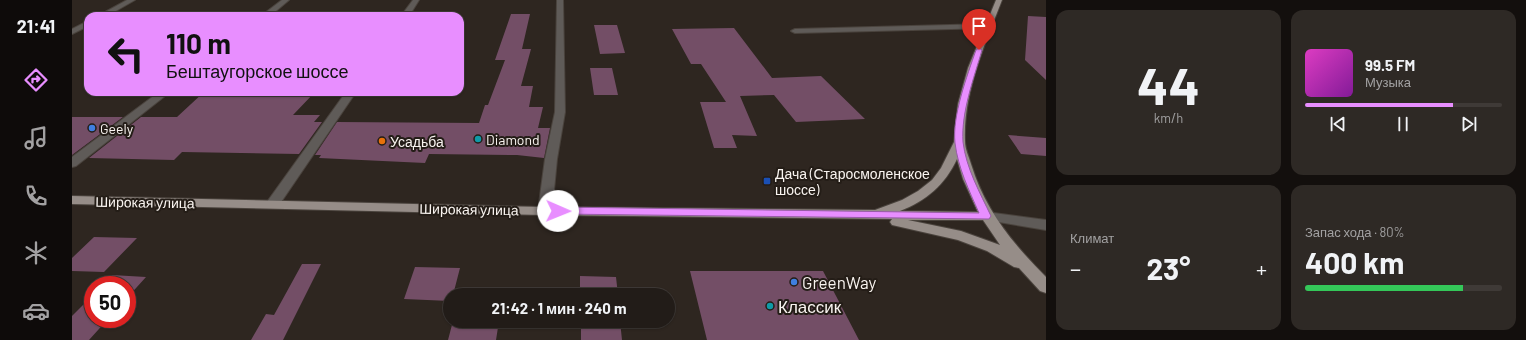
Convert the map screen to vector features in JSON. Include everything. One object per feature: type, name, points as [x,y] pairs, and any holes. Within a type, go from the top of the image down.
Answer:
[{"type":"main road","points":[[999,0],[974,62],[963,103],[959,142],[967,174],[986,216],[1046,287]]},
{"type":"main road","points":[[865,216],[895,208],[916,198],[942,176],[959,142]]},
{"type":"main road","name":"Широкая улица","points":[[72,200],[865,216],[986,216]]},
{"type":"main road","points":[[865,216],[924,226],[962,237],[1000,251],[1032,272]]},
{"type":"lane","points":[[110,12],[132,0]]},
{"type":"lane","points":[[270,12],[286,0]]},
{"type":"lane","points":[[408,12],[416,0]]},
{"type":"lane","points":[[545,210],[551,158],[560,112],[560,0]]},
{"type":"lane","points":[[72,32],[84,25]]},
{"type":"lane","points":[[794,31],[988,26]]},
{"type":"lane","points":[[72,163],[160,96]]},
{"type":"lane","points":[[272,205],[348,96]]},
{"type":"lane","points":[[986,216],[1046,225]]},
{"type":"building","points":[[511,14],[530,14],[522,49],[531,49],[521,86],[533,86],[529,107],[543,107],[538,128],[550,128],[544,158],[517,155],[429,154],[425,163],[319,158],[321,155],[315,155],[337,122],[479,123],[485,105],[488,105],[505,60],[495,60]]},
{"type":"building","points":[[1028,16],[1046,17],[1046,80],[1025,60]]},
{"type":"building","points":[[594,25],[617,25],[625,53],[600,54]]},
{"type":"building","points":[[734,28],[772,78],[821,76],[865,119],[796,122],[774,95],[740,96],[757,136],[732,135],[737,148],[714,148],[700,102],[726,102],[701,64],[691,64],[672,29]]},
{"type":"building","points":[[590,68],[612,68],[618,95],[594,95]]},
{"type":"building","points":[[200,96],[311,96],[293,115],[320,115],[314,122],[322,122],[299,154],[182,152],[174,160],[89,158],[141,117],[177,117]]},
{"type":"building","name":"Geely","points":[[72,117],[123,117],[72,155]]},
{"type":"building","points":[[1008,135],[1046,138],[1046,156],[1021,154]]},
{"type":"building","points":[[94,237],[137,238],[104,272],[72,271],[72,258]]},
{"type":"building","points":[[302,264],[321,264],[283,340],[251,340],[266,314],[274,315]]},
{"type":"building","points":[[415,267],[460,268],[455,288],[443,288],[443,301],[404,299]]},
{"type":"building","name":"Классик","points":[[690,271],[823,271],[859,340],[707,340]]},
{"type":"building","points":[[136,276],[146,277],[136,288]]},
{"type":"building","points":[[580,276],[616,277],[617,288],[580,288]]},
{"type":"building","points":[[84,304],[84,328],[100,328],[89,340],[72,340],[72,316]]},
{"type":"building","points":[[451,328],[498,328],[496,340],[448,340]]},
{"type":"building","points":[[581,328],[621,328],[622,340],[581,340]]},
{"type":"place","name":"Geely","points":[[92,128]]},
{"type":"place","name":"Diamond","points":[[478,139]]},
{"type":"place","name":"Усадьба","points":[[382,141]]},
{"type":"place","name":"Дача (Старосмоленское шоссе)","points":[[767,181]]},
{"type":"place","name":"GreenWay","points":[[794,282]]},
{"type":"place","name":"Классик","points":[[770,306]]},
{"type":"route","points":[[558,211],[865,216],[986,216],[967,174],[959,142],[963,103],[974,62],[979,50]]}]
